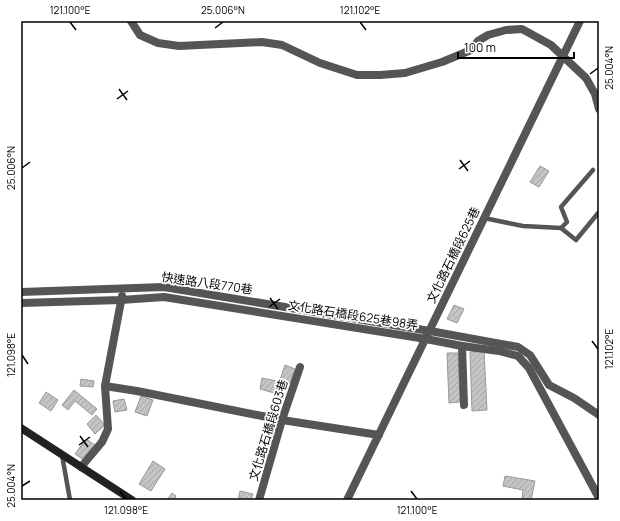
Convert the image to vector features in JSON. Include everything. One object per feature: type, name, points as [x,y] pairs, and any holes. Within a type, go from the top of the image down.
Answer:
[{"type":"main road","points":[[21,428],[132,500]]},
{"type":"street","points":[[131,21],[140,35],[158,43],[179,46],[262,42],[282,46],[320,63],[357,75],[380,76],[405,72],[434,64],[471,50],[478,41],[488,35],[506,30],[522,29],[551,45],[586,78],[595,94],[599,109]]},
{"type":"street","name":"文化路石橋段625巷","points":[[347,500],[580,21]]},
{"type":"street","name":"快速路八段770巷","points":[[21,292],[164,287],[518,347],[530,355],[549,385],[574,398],[599,415]]},
{"type":"street","points":[[81,467],[102,442],[108,429],[105,386],[123,289]]},
{"type":"street","name":"文化路石橋段625巷98弄","points":[[21,303],[164,297],[462,346],[499,350],[518,356],[529,368],[599,498]]},
{"type":"street","points":[[462,346],[464,405]]},
{"type":"street","name":"文化路石橋段603巷","points":[[259,500],[282,420],[300,367]]},
{"type":"street","points":[[105,386],[137,390],[282,420],[379,435]]},
{"type":"lane","points":[[561,228],[567,222],[561,207],[593,170]]},
{"type":"lane","points":[[484,218],[523,226],[561,228],[576,240],[599,212]]},
{"type":"lane","points":[[62,454],[70,500]]},
{"type":"building","points":[[540,166],[549,171],[539,187],[530,182]]},
{"type":"building","points":[[454,305],[464,309],[457,323],[447,319]]},
{"type":"building","points":[[484,351],[487,410],[472,411],[470,352]]},
{"type":"building","points":[[447,353],[458,353],[460,402],[449,403]]},
{"type":"building","points":[[285,365],[295,369],[290,383],[280,380]]},
{"type":"building","points":[[262,378],[277,381],[274,393],[260,389]]},
{"type":"building","points":[[81,379],[94,381],[93,387],[80,386]]},
{"type":"building","points":[[74,390],[97,409],[92,415],[75,401],[68,410],[62,405]]},
{"type":"building","points":[[46,392],[58,400],[51,411],[39,403]]},
{"type":"building","points":[[141,396],[153,400],[147,416],[135,412]]},
{"type":"building","points":[[124,399],[127,410],[115,412],[113,401]]},
{"type":"building","points":[[96,415],[105,425],[95,434],[87,424]]},
{"type":"building","points":[[86,439],[95,445],[84,460],[75,454]]},
{"type":"building","points":[[153,461],[165,469],[151,491],[139,484]]},
{"type":"building","points":[[505,476],[535,481],[531,500],[522,500],[523,490],[503,486]]},
{"type":"building","points":[[240,491],[253,494],[251,500],[238,500]]},
{"type":"building","points":[[172,493],[176,496],[174,500],[167,500]]}]
